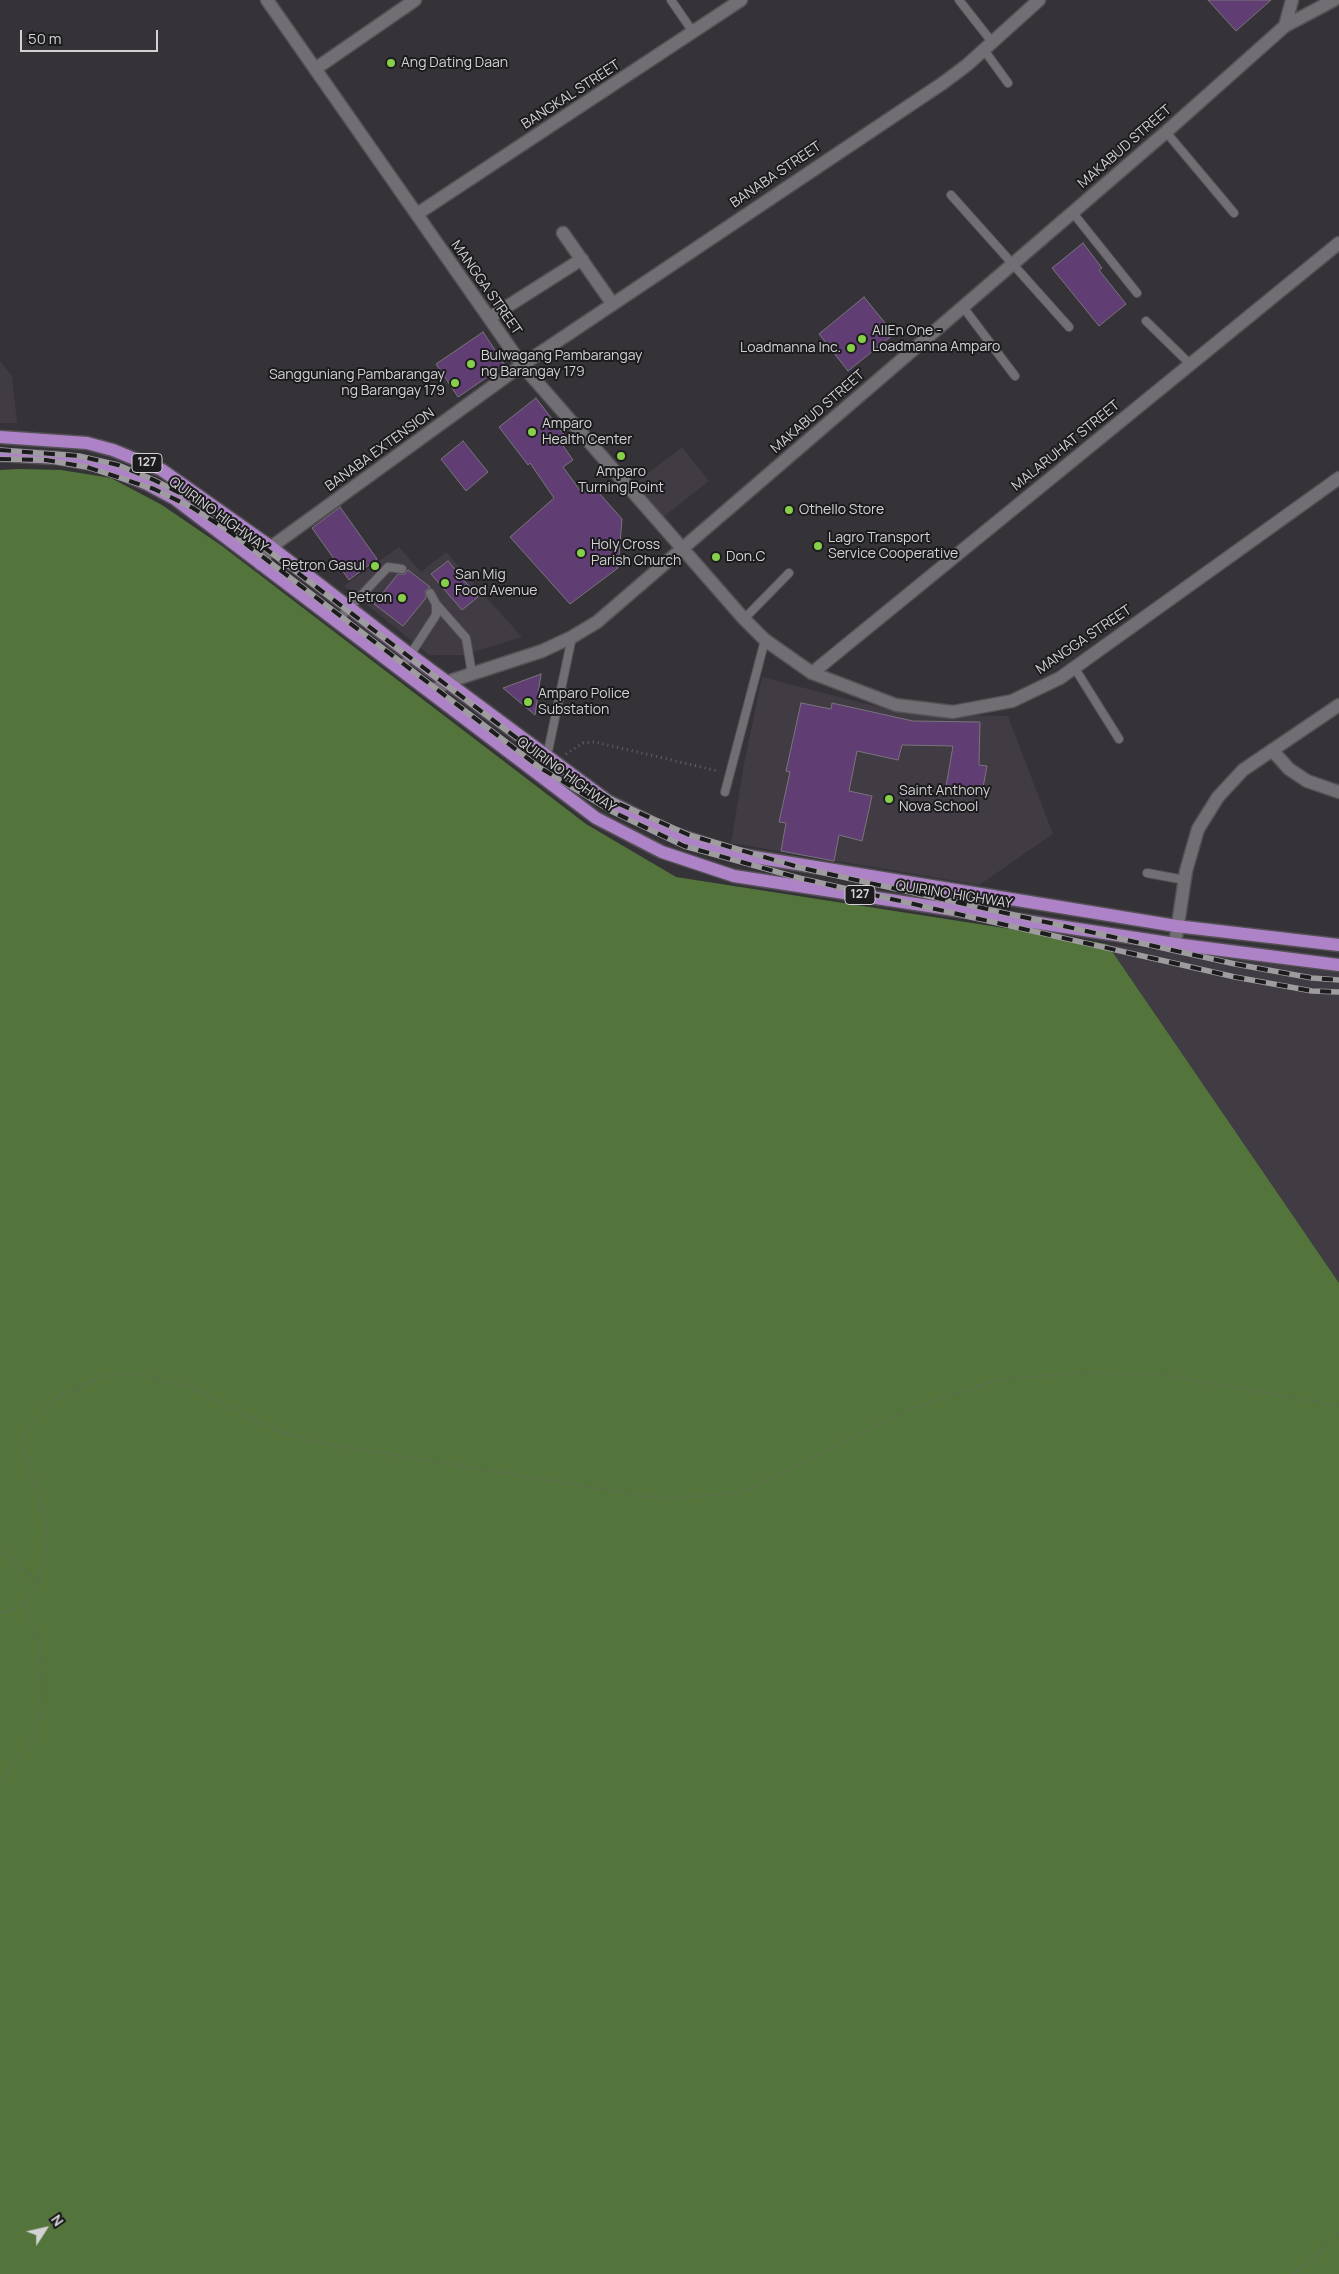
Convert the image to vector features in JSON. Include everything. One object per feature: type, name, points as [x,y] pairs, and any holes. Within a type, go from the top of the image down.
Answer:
[{"type":"main road","name":"QUIRINO HIGHWAY","points":[[0,437],[87,443],[138,459],[162,470],[271,547],[412,656],[608,801],[672,833],[736,854],[1176,926],[1339,945]]},
{"type":"main road","name":"QUIRINO HIGHWAY","points":[[0,455],[58,458],[88,463],[111,469],[147,484],[175,499],[596,818],[662,852],[734,876],[1175,944],[1339,965]]},
{"type":"street","name":"MANGGA STREET","points":[[266,0],[522,365],[744,619],[765,640],[812,673],[896,705],[953,712],[1012,701],[1060,678],[1339,478]]},
{"type":"street","points":[[315,69],[415,0]]},
{"type":"street","name":"BANGKAL STREET","points":[[417,214],[741,0]]},
{"type":"street","name":"BANABA STREET","points":[[522,365],[943,83],[988,46],[1038,0]]},
{"type":"street","points":[[1285,26],[1292,0]]},
{"type":"street","name":"MAKABUD STREET","points":[[432,692],[447,682],[517,661],[572,637],[604,616],[1166,132],[1285,26],[1334,0]]},
{"type":"street","points":[[563,233],[612,303]]},
{"type":"street","name":"MALARUHAT STREET","points":[[812,673],[1339,243]]},
{"type":"street","points":[[489,318],[582,259]]},
{"type":"street","name":"BANABA EXTENSION","points":[[260,564],[271,547],[522,365]]},
{"type":"street","points":[[1175,944],[1176,926],[1185,880],[1198,828],[1218,796],[1243,770],[1339,704]]},
{"type":"street","points":[[1272,750],[1289,770],[1307,781],[1339,792]]},
{"type":"lane","points":[[671,0],[694,32]]},
{"type":"lane","points":[[959,0],[988,46],[1008,83]]},
{"type":"lane","points":[[1166,132],[1234,213]]},
{"type":"lane","points":[[951,195],[1069,327]]},
{"type":"lane","points":[[1072,213],[1137,293]]},
{"type":"lane","points":[[963,307],[1015,376]]},
{"type":"lane","points":[[1146,321],[1190,364]]},
{"type":"lane","points":[[337,621],[348,607],[388,567],[402,569]]},
{"type":"lane","points":[[744,619],[789,573]]},
{"type":"lane","points":[[430,593],[436,604],[466,638],[472,674]]},
{"type":"lane","points":[[401,669],[412,656],[436,615],[436,604]]},
{"type":"lane","points":[[547,756],[572,637]]},
{"type":"lane","points":[[725,792],[728,773],[765,640]]},
{"type":"lane","points":[[1074,668],[1118,738]]},
{"type":"lane","points":[[1147,873],[1185,880]]},
{"type":"path","points":[[558,764],[573,748],[583,743],[596,742],[728,773]]},
{"type":"path","points":[[0,1612],[10,1612],[25,1602],[39,1583],[46,1556],[46,1522],[25,1457],[24,1441],[34,1421],[55,1399],[105,1375],[140,1374],[194,1388],[268,1427],[309,1441],[665,1499],[744,1492],[907,1410],[996,1380],[1076,1373],[1159,1374],[1339,1406]]},
{"type":"path","points":[[0,1550],[39,1583]]},
{"type":"path","points":[[0,1781],[32,1740],[42,1705],[42,1650],[25,1602]]},
{"type":"path","points":[[1293,2274],[1314,2258],[1339,2232]]},
{"type":"shaded area","points":[[0,361],[12,376],[17,423],[0,423]]},
{"type":"shaded area","points":[[682,447],[709,481],[662,518],[635,483]]},
{"type":"shaded area","points":[[399,547],[421,572],[446,552],[522,637],[464,655],[429,655],[344,586]]},
{"type":"shaded area","name":"Saint Anthony Nova School","points":[[762,677],[905,714],[1008,716],[1053,834],[979,885],[731,843],[744,764]]},
{"type":"shaded area","points":[[1107,944],[1339,973],[1339,1283]]},
{"type":"green space","points":[[0,470],[61,470],[111,478],[162,505],[222,546],[586,824],[676,877],[1107,944],[1339,1283],[1339,2274],[0,2274]]},
{"type":"building","points":[[1208,0],[1271,0],[1236,31]]},
{"type":"building","points":[[1083,243],[1102,268],[1099,270],[1126,304],[1099,326],[1052,268]]},
{"type":"building","points":[[864,297],[894,334],[848,371],[819,334]]},
{"type":"building","name":"Bulwagang Pambarangay ng Barangay 179","points":[[483,332],[505,365],[458,397],[436,364]]},
{"type":"building","points":[[536,398],[565,436],[559,440],[573,460],[563,467],[582,493],[592,485],[622,519],[618,568],[570,604],[510,537],[554,498],[530,463],[528,465],[499,427]]},
{"type":"building","points":[[463,441],[488,472],[466,491],[441,459]]},
{"type":"building","points":[[340,507],[377,559],[349,580],[312,528]]},
{"type":"building","points":[[448,561],[478,597],[462,610],[431,574]]},
{"type":"building","name":"Petron","points":[[408,570],[430,587],[425,591],[426,598],[403,626],[374,604],[398,574],[405,574]]},
{"type":"building","name":"Amparo Police Substation","points":[[541,674],[535,715],[503,688]]},
{"type":"building","points":[[801,703],[831,709],[832,703],[913,721],[980,722],[979,765],[987,766],[982,793],[946,787],[953,746],[902,745],[898,760],[857,751],[849,791],[872,796],[862,841],[839,835],[834,861],[781,851],[786,823],[779,822],[790,772],[786,771]]},
{"type":"railway","points":[[0,450],[79,456],[118,465],[154,480],[199,503],[237,527],[546,760],[617,803],[689,835],[802,868],[1235,964],[1312,978],[1339,980]]},
{"type":"railway","points":[[0,459],[46,460],[87,467],[154,489],[193,508],[230,532],[539,767],[611,811],[684,846],[799,878],[1235,977],[1312,991],[1339,992]]},
{"type":"place","name":"Ang Dating Daan","points":[[391,63]]},
{"type":"place","name":"AllEn One - Loadmanna Amparo","points":[[862,339]]},
{"type":"place","name":"Loadmanna Inc.","points":[[851,348]]},
{"type":"place","name":"Bulwagang Pambarangay ng Barangay 179","points":[[471,364]]},
{"type":"place","name":"Sangguniang Pambarangay ng Barangay 179","points":[[455,383]]},
{"type":"place","name":"Amparo Health Center","points":[[532,432]]},
{"type":"place","name":"Amparo Turning Point","points":[[621,456]]},
{"type":"place","name":"Othello Store","points":[[789,510]]},
{"type":"place","name":"Lagro Transport Service Cooperative","points":[[818,546]]},
{"type":"place","name":"Holy Cross Parish Church","points":[[581,553]]},
{"type":"place","name":"Don.C","points":[[716,557]]},
{"type":"place","name":"Petron Gasul","points":[[375,566]]},
{"type":"place","name":"San Mig Food Avenue","points":[[445,583]]},
{"type":"place","name":"Petron","points":[[402,598]]},
{"type":"place","name":"Amparo Police Substation","points":[[528,702]]},
{"type":"place","name":"Saint Anthony Nova School","points":[[889,799]]}]
